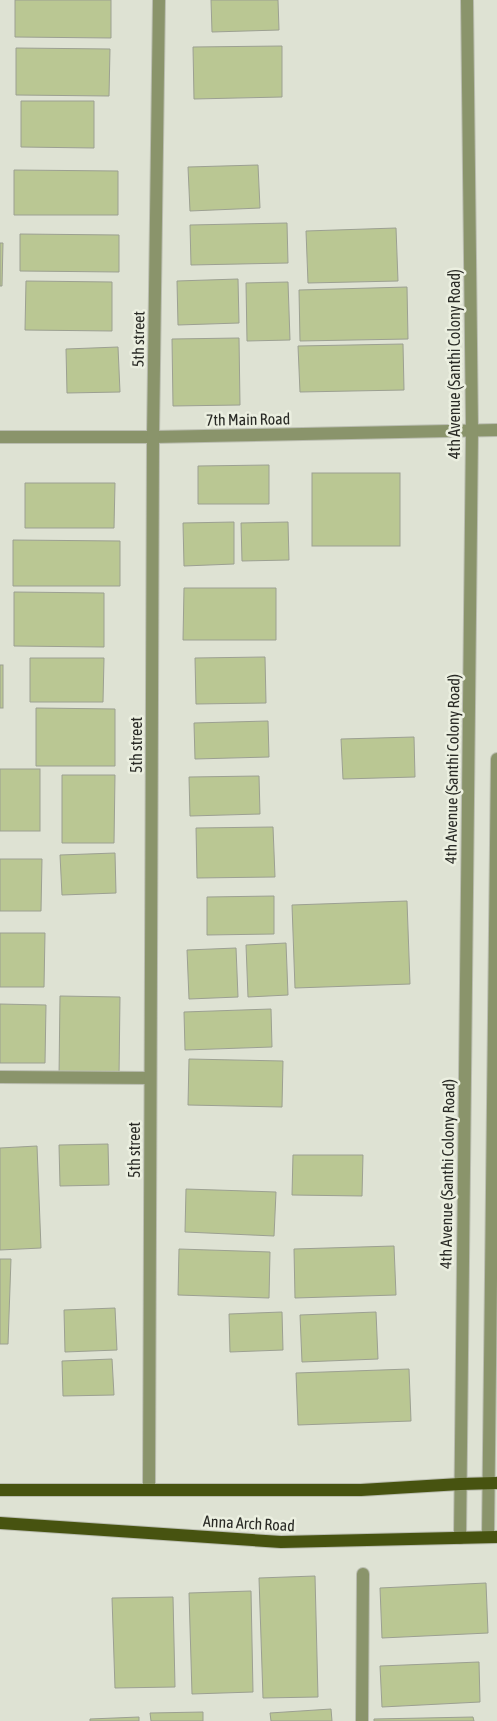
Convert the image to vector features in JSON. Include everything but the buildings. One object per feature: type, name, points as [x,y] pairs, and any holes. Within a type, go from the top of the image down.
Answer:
[{"type":"main road","name":"Anna Arch Road","points":[[0,1490],[361,1490],[492,1483]]},
{"type":"main road","name":"Anna Arch Road","points":[[0,1522],[281,1542],[492,1537]]},
{"type":"street","name":"5th street","points":[[149,1489],[153,437],[160,0]]},
{"type":"street","name":"4th Avenue (Santhi Colony Road)","points":[[460,1538],[472,430],[466,0]]},
{"type":"street","name":"7th Main Road","points":[[0,437],[153,437],[497,430]]},
{"type":"street","points":[[492,1537],[497,760]]},
{"type":"street","points":[[0,1077],[150,1078]]},
{"type":"street","points":[[362,1721],[363,1574]]}]
